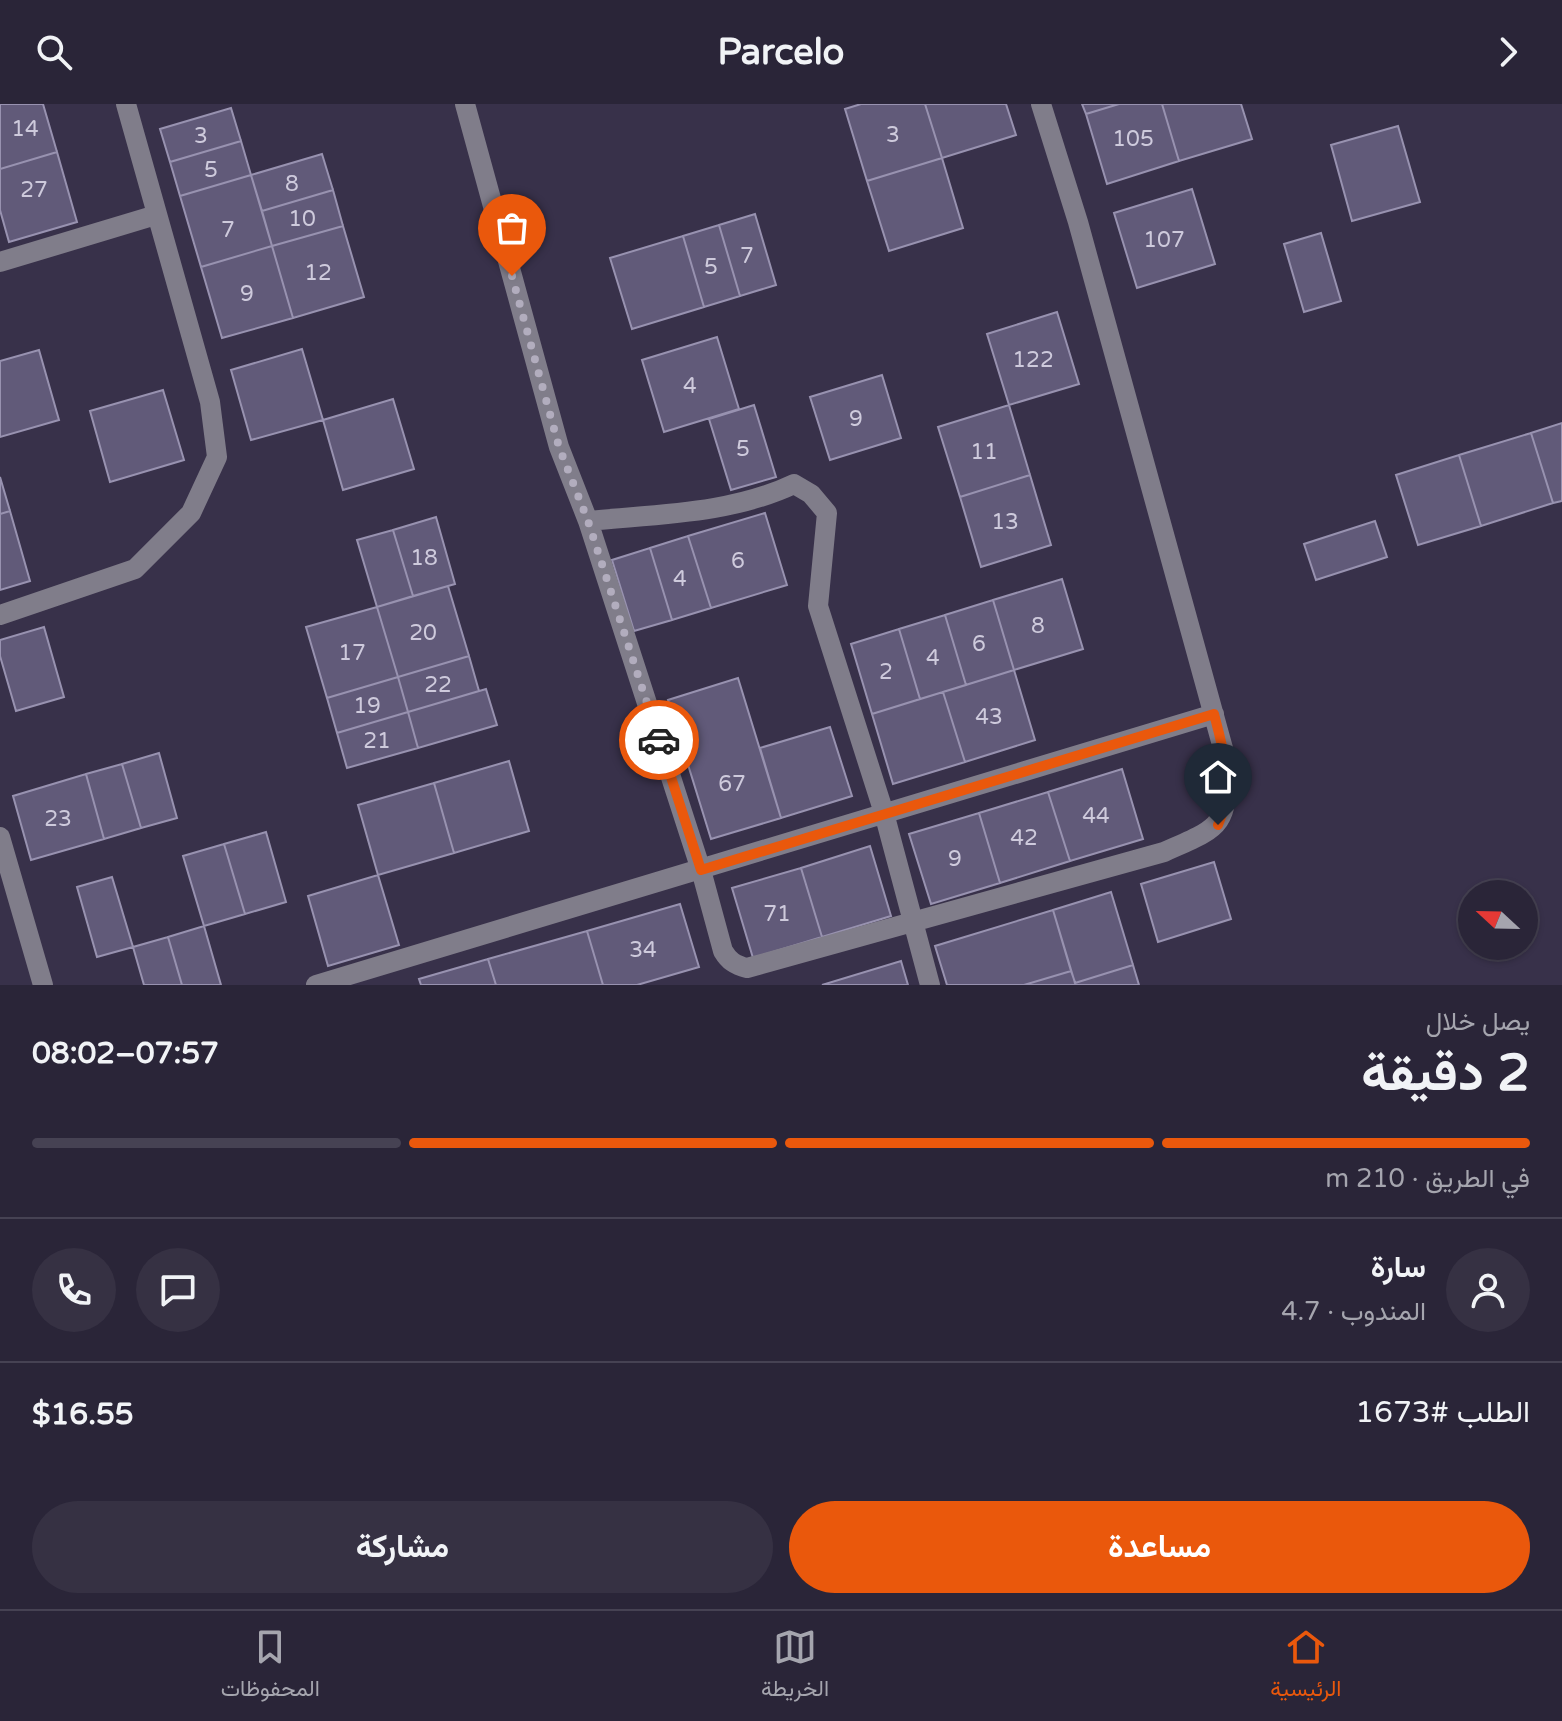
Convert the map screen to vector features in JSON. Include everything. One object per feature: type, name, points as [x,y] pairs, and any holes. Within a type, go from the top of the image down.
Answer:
[{"type":"street","points":[[0,615],[135,569],[191,513],[217,457],[210,402],[126,104]]},
{"type":"street","points":[[465,104],[559,447],[588,521],[701,870],[723,951],[736,966],[747,968],[1164,852],[1218,825],[1226,807],[1227,763],[1078,222],[1041,104]]},
{"type":"street","points":[[0,262],[156,215]]},
{"type":"street","points":[[588,521],[714,508],[767,497],[794,484],[811,494],[827,513],[818,606],[884,813],[930,985]]},
{"type":"street","points":[[316,985],[1214,714]]},
{"type":"street","points":[[0,837],[43,985]]},
{"type":"building","points":[[0,104],[43,104],[57,152],[0,169]]},
{"type":"building","points":[[861,104],[925,104],[942,158],[867,181],[845,109]]},
{"type":"building","points":[[925,104],[1006,104],[1016,135],[942,158]]},
{"type":"building","points":[[1082,104],[1119,104],[1086,114]]},
{"type":"building","points":[[1119,104],[1162,104],[1179,161],[1107,184],[1086,114]]},
{"type":"building","points":[[1162,104],[1241,104],[1252,139],[1179,161]]},
{"type":"building","points":[[231,108],[241,141],[170,162],[160,129]]},
{"type":"building","points":[[1398,126],[1420,202],[1352,221],[1331,145]]},
{"type":"building","points":[[241,141],[251,175],[180,196],[170,162]]},
{"type":"building","points":[[57,152],[77,222],[9,242],[0,210],[0,169]]},
{"type":"building","points":[[322,154],[333,190],[262,211],[251,175]]},
{"type":"building","points":[[942,158],[963,228],[889,251],[867,181]]},
{"type":"building","points":[[251,175],[272,246],[201,267],[180,196]]},
{"type":"building","points":[[1192,189],[1215,264],[1137,288],[1114,213]]},
{"type":"building","points":[[333,190],[343,226],[272,246],[262,211]]},
{"type":"building","points":[[755,214],[776,285],[740,296],[719,225]]},
{"type":"building","points":[[719,225],[740,296],[704,307],[683,236]]},
{"type":"building","points":[[343,226],[364,297],[293,318],[272,246]]},
{"type":"building","points":[[1321,233],[1341,301],[1304,312],[1284,244]]},
{"type":"building","points":[[683,236],[704,307],[632,329],[610,258]]},
{"type":"building","points":[[272,246],[293,318],[222,338],[201,267]]},
{"type":"building","points":[[1057,312],[1079,384],[1009,405],[987,334]]},
{"type":"building","points":[[717,337],[739,409],[664,432],[642,360]]},
{"type":"building","points":[[302,349],[323,420],[251,440],[231,370]]},
{"type":"building","points":[[39,350],[59,420],[0,437],[0,361]]},
{"type":"building","points":[[882,375],[901,438],[830,460],[810,397]]},
{"type":"building","points":[[163,390],[184,460],[110,482],[90,411]]},
{"type":"building","points":[[393,399],[414,469],[343,490],[323,420]]},
{"type":"building","points":[[754,405],[776,477],[731,490],[709,419]]},
{"type":"building","points":[[1009,405],[1030,475],[960,497],[938,427]]},
{"type":"building","points":[[1562,423],[1562,501],[1553,503],[1531,433]]},
{"type":"building","points":[[1531,433],[1553,503],[1481,526],[1459,455]]},
{"type":"building","points":[[1459,455],[1481,526],[1418,545],[1396,475]]},
{"type":"building","points":[[1030,475],[1051,545],[981,567],[960,497]]},
{"type":"building","points":[[0,477],[10,511],[0,514]]},
{"type":"building","points":[[10,511],[30,581],[0,590],[0,514]]},
{"type":"building","points":[[765,513],[787,585],[711,608],[688,536]]},
{"type":"building","points":[[436,517],[455,584],[413,596],[393,530]]},
{"type":"building","points":[[1375,521],[1387,557],[1316,580],[1304,544]]},
{"type":"building","points":[[393,530],[413,596],[377,607],[357,540]]},
{"type":"building","points":[[688,536],[711,608],[672,620],[650,548]]},
{"type":"building","points":[[650,548],[672,620],[634,631],[612,560]]},
{"type":"building","points":[[1062,579],[1083,649],[1014,670],[993,600]]},
{"type":"building","points":[[448,586],[469,656],[398,677],[377,607]]},
{"type":"building","points":[[993,600],[1014,670],[966,685],[945,615]]},
{"type":"building","points":[[377,607],[398,677],[327,698],[306,627]]},
{"type":"building","points":[[945,615],[966,685],[920,699],[899,629]]},
{"type":"building","points":[[44,627],[64,697],[16,711],[0,656],[0,640]]},
{"type":"building","points":[[899,629],[920,699],[872,714],[851,644]]},
{"type":"building","points":[[469,656],[479,691],[408,712],[398,677]]},
{"type":"building","points":[[1014,670],[1035,740],[965,762],[943,692]]},
{"type":"building","points":[[398,677],[408,712],[337,733],[327,698]]},
{"type":"building","points":[[738,678],[781,818],[711,839],[668,700]]},
{"type":"building","points":[[486,689],[497,725],[418,748],[408,712]]},
{"type":"building","points":[[943,692],[965,762],[893,784],[872,714]]},
{"type":"building","points":[[408,712],[418,748],[347,768],[337,733]]},
{"type":"building","points":[[830,727],[852,796],[781,818],[760,748]]},
{"type":"building","points":[[159,753],[177,818],[141,828],[122,764]]},
{"type":"building","points":[[509,761],[529,831],[454,853],[434,783]]},
{"type":"building","points":[[122,764],[141,828],[104,839],[86,774]]},
{"type":"building","points":[[1122,769],[1143,839],[1070,861],[1048,792]]},
{"type":"building","points":[[86,774],[104,839],[31,860],[13,796]]},
{"type":"building","points":[[434,783],[454,853],[378,875],[358,805]]},
{"type":"building","points":[[1048,792],[1070,861],[1000,883],[979,813]]},
{"type":"building","points":[[979,813],[1000,883],[931,904],[909,834]]},
{"type":"building","points":[[266,832],[286,902],[245,914],[224,844]]},
{"type":"building","points":[[224,844],[245,914],[204,926],[183,856]]},
{"type":"building","points":[[870,846],[891,916],[822,937],[801,868]]},
{"type":"building","points":[[1214,862],[1231,919],[1158,942],[1141,884]]},
{"type":"building","points":[[801,868],[822,937],[753,958],[732,888]]},
{"type":"building","points":[[378,875],[399,945],[328,966],[308,896]]},
{"type":"building","points":[[112,877],[133,947],[97,957],[77,887]]},
{"type":"building","points":[[1111,892],[1133,965],[1075,983],[1053,910]]},
{"type":"building","points":[[680,904],[699,967],[637,985],[603,985],[587,931]]},
{"type":"building","points":[[1053,910],[1071,971],[1024,985],[947,985],[935,946]]},
{"type":"building","points":[[204,926],[221,985],[182,985],[168,937]]},
{"type":"building","points":[[587,931],[603,985],[496,985],[488,959]]},
{"type":"building","points":[[168,937],[182,985],[144,985],[133,947]]},
{"type":"building","points":[[488,959],[496,985],[421,985],[419,979]]},
{"type":"building","points":[[901,961],[908,985],[822,985]]},
{"type":"building","points":[[1133,965],[1139,985],[1075,983]]},
{"type":"building","points":[[1071,971],[1076,985],[1024,985]]},
{"type":"way so far","points":[[512,276],[559,447],[588,521],[659,740]]},
{"type":"route","points":[[659,740],[701,870],[1214,714],[1227,763],[1226,807],[1218,825]]}]
